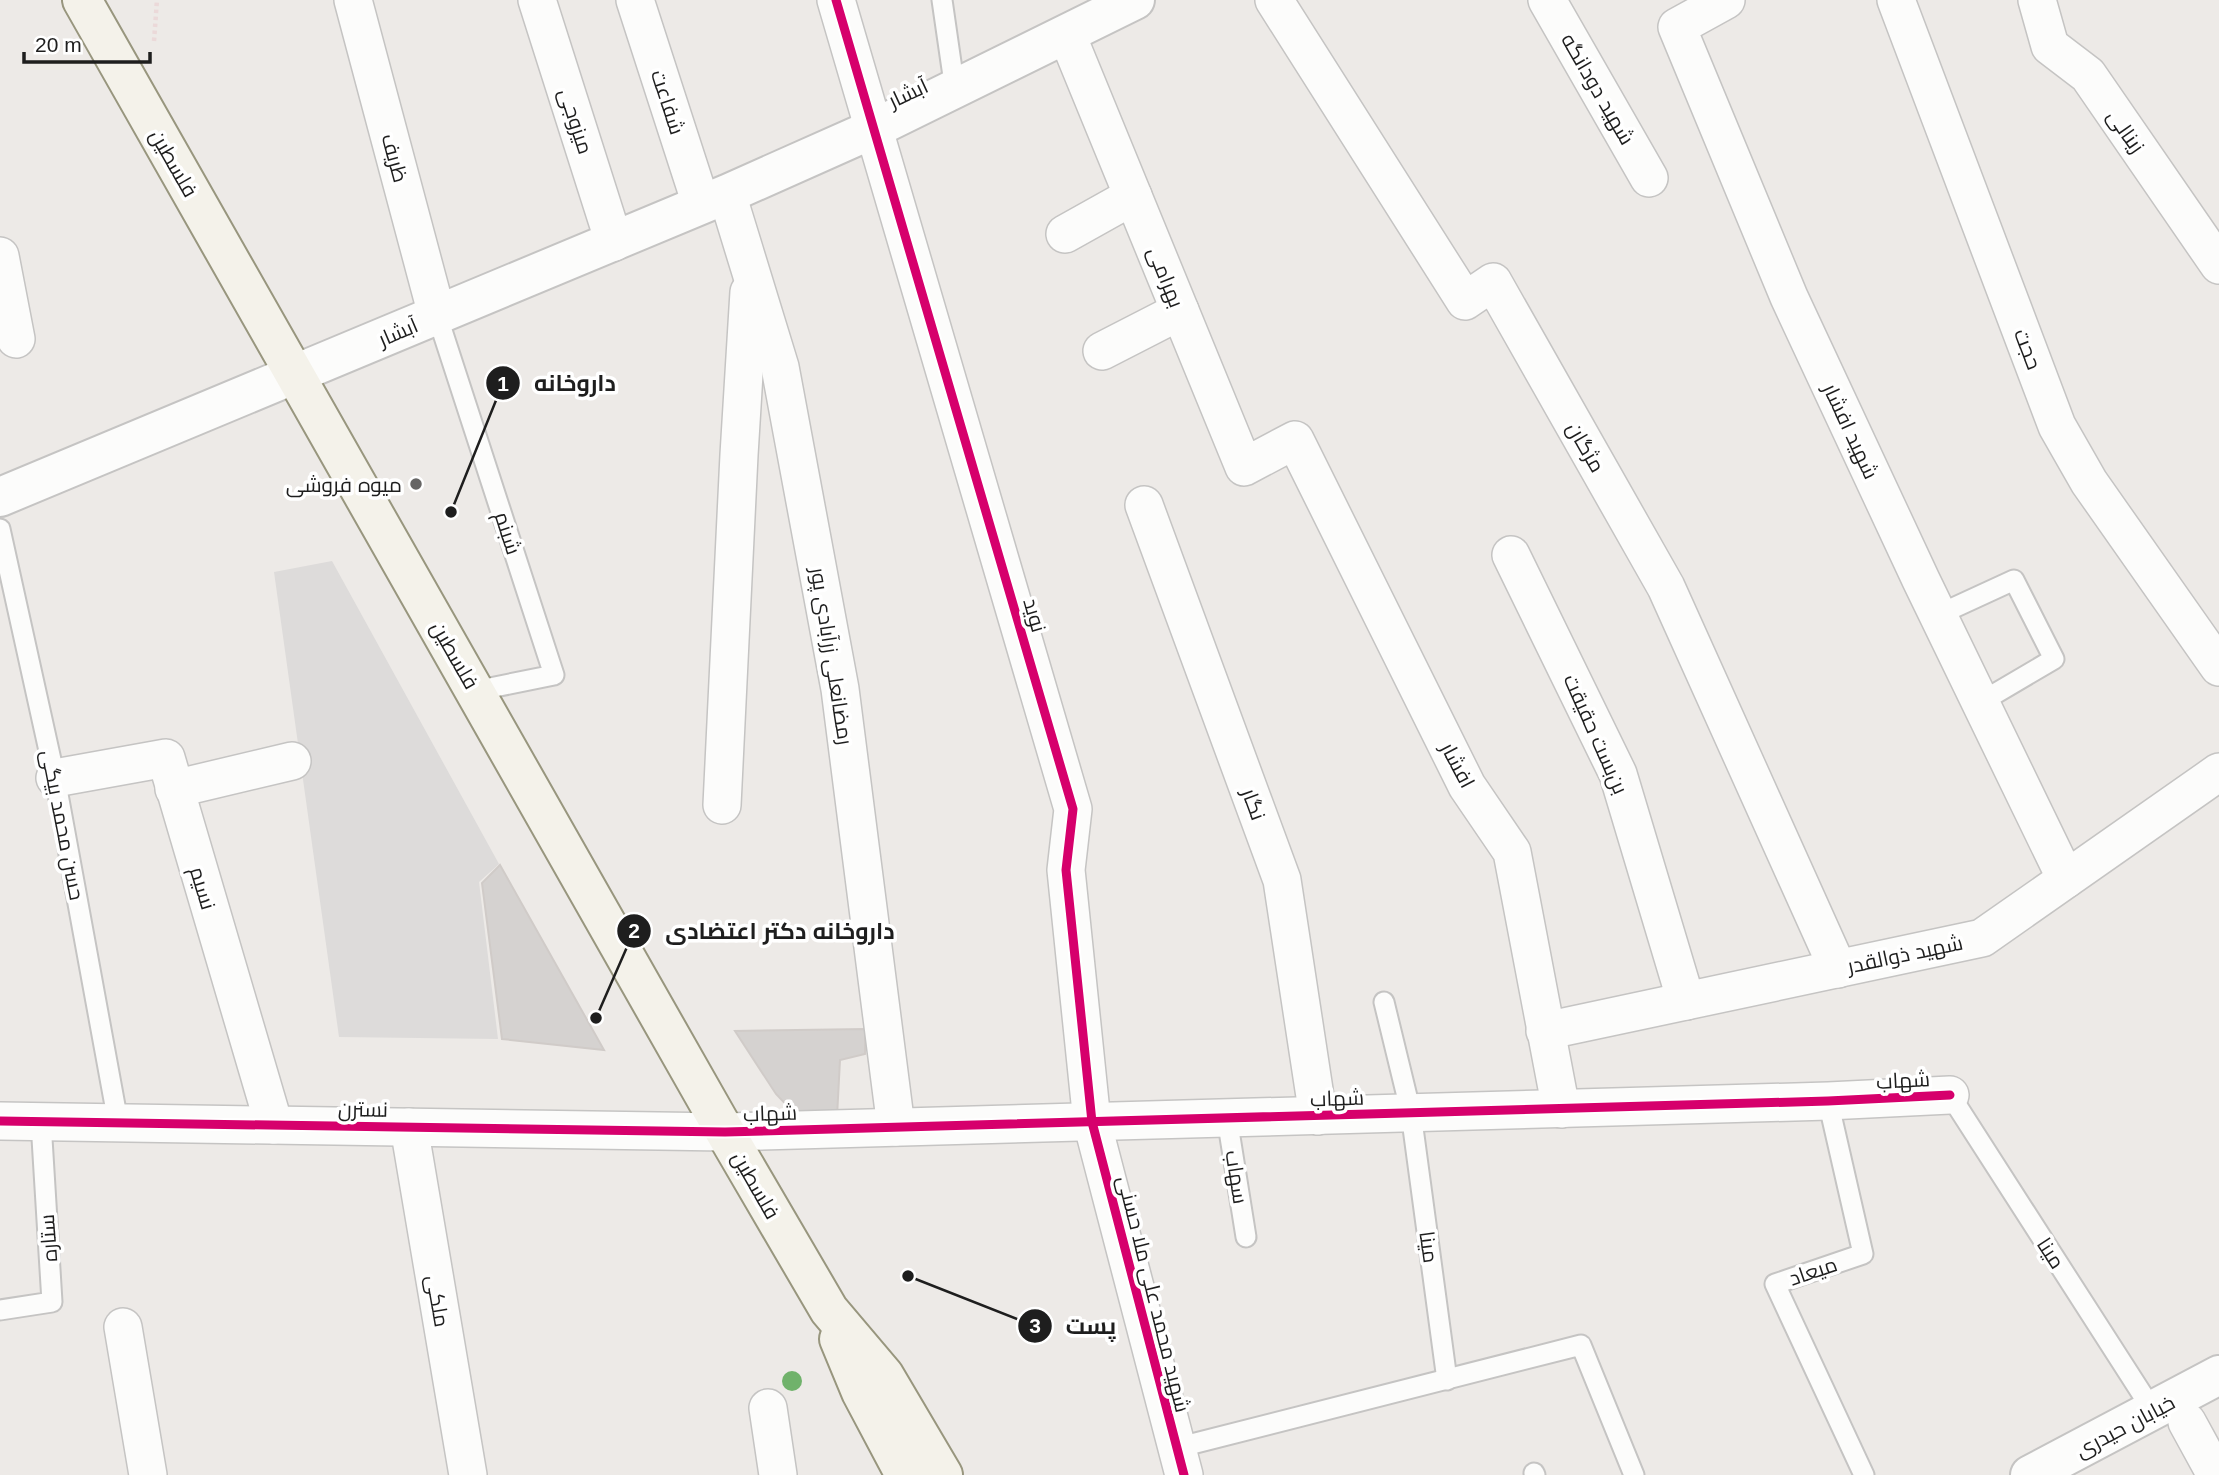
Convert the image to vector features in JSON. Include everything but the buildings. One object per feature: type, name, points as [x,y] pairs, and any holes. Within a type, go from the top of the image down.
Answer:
[{"type":"main road","name":"فلسطین","points":[[82,0],[725,1132],[829,1310],[861,1392],[905,1475]]},
{"type":"main road","name":"فلسطین","points":[[829,1310],[884,1375],[943,1475]]},
{"type":"street","name":"ظریف","points":[[354,0],[437,315]]},
{"type":"street","name":"میزوجی","points":[[537,0],[614,242]]},
{"type":"street","name":"شفاعت","points":[[635,0],[714,199]]},
{"type":"street","name":"نوید","points":[[836,0],[1073,809],[1066,870],[1092,1122]]},
{"type":"street","name":"آبشار","points":[[0,497],[714,199],[873,129],[1135,0]]},
{"type":"street","name":"مژگان","points":[[1274,0],[1465,302],[1493,282],[1666,587],[1838,969]]},
{"type":"street","name":"شهید دودانگه","points":[[1547,0],[1649,178]]},
{"type":"street","name":"شهید افشار","points":[[1726,0],[1677,27],[1788,297],[2066,879]]},
{"type":"street","name":"حجت","points":[[1896,0],[2057,426],[2089,482],[2219,667]]},
{"type":"street","name":"زینالی","points":[[2037,0],[2050,46],[2088,75],[2219,265]]},
{"type":"street","name":"بهرامی","points":[[1067,35],[1244,467],[1295,440]]},
{"type":"street","points":[[1065,234],[1133,196]]},
{"type":"street","name":"رمضانعلی زرآبادی پور","points":[[714,199],[751,270],[780,367],[840,689],[896,1127]]},
{"type":"street","points":[[0,256],[16,339]]},
{"type":"street","points":[[722,805],[738,455],[751,270]]},
{"type":"street","points":[[1102,351],[1180,311]]},
{"type":"street","name":"افشار","points":[[1295,440],[1467,786],[1512,852],[1561,1109]]},
{"type":"street","name":"نگار","points":[[1144,505],[1282,880],[1318,1116]]},
{"type":"street","name":"بن‌بست حقیقت","points":[[1511,555],[1618,774],[1686,1001]]},
{"type":"street","name":"نسیم","points":[[55,778],[166,758],[274,1125]]},
{"type":"street","points":[[174,789],[292,761]]},
{"type":"street","name":"شهید ذوالقدر","points":[[1545,1031],[1982,938],[2219,772]]},
{"type":"street","name":"شهاب","points":[[725,1132],[1828,1101],[1950,1095]]},
{"type":"street","name":"نسترن","points":[[0,1121],[725,1132]]},
{"type":"street","name":"شهید محمد علی ملا حسنی","points":[[1092,1122],[1180,1462]]},
{"type":"street","name":"ملکی","points":[[409,1127],[468,1475]]},
{"type":"street","points":[[123,1327],[148,1475]]},
{"type":"street","name":"خیابان حیدری","points":[[2082,1475],[2186,1412],[2219,1376]]},
{"type":"street","points":[[768,1408],[778,1475]]},
{"type":"street","points":[[2186,1412],[2216,1475]]},
{"type":"street","name":"خیابان حیدری","points":[[2030,1475],[2186,1412]]},
{"type":"lane","points":[[942,0],[955,90]]},
{"type":"lane","name":"شبنم","points":[[437,315],[554,675],[475,691]]},
{"type":"lane","name":"حسن محمد بیگی","points":[[0,529],[55,778],[118,1122]]},
{"type":"lane","points":[[1938,615],[2014,580],[2048,648],[2053,659],[1981,702]]},
{"type":"lane","name":"مینا","points":[[1384,1002],[1410,1113],[1447,1380]]},
{"type":"lane","name":"مینا","points":[[1950,1095],[2186,1412]]},
{"type":"lane","name":"میعاد","points":[[1828,1101],[1863,1254],[1775,1284],[1864,1475]]},
{"type":"lane","name":"سهاب","points":[[1227,1118],[1246,1237]]},
{"type":"lane","name":"ستاره","points":[[0,1310],[52,1302],[41,1122]]},
{"type":"lane","points":[[1180,1462],[1447,1380],[1581,1345],[1634,1475]]},
{"type":"shaded area","points":[[332,561],[499,864],[479,882],[498,1039],[339,1037],[274,572]]},
{"type":"cycle path","points":[[836,0],[1073,809],[1066,870],[1092,1122],[1184,1475]]},
{"type":"cycle path","points":[[0,1121],[725,1132],[1828,1101],[1950,1095]]},
{"type":"place","name":"میوه فروشی","points":[[416,484]]},
{"type":"place","name":"داروخانه","points":[[451,512]]},
{"type":"place","name":"داروخانه دکتر اعتضادی","points":[[596,1018]]},
{"type":"place","name":"پست","points":[[908,1276]]}]
